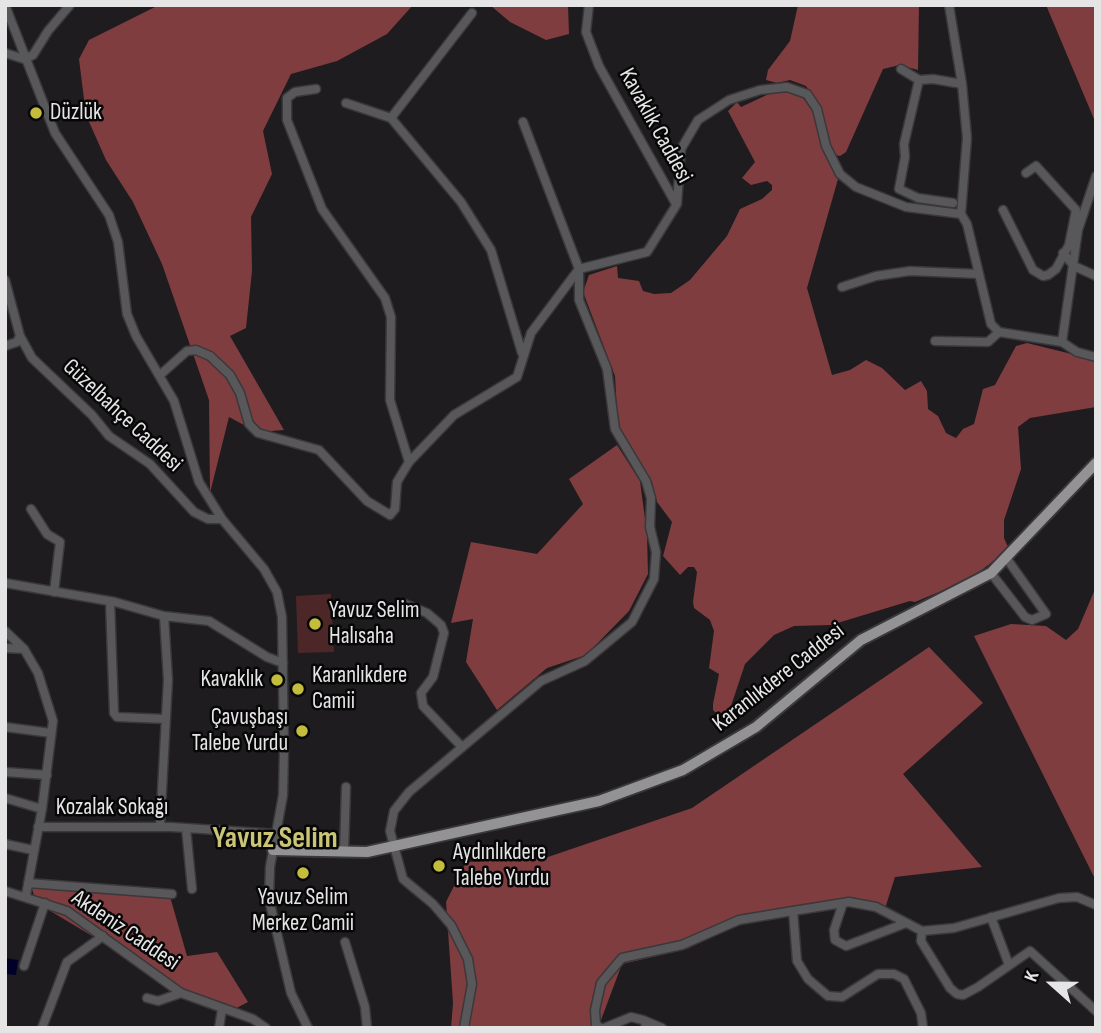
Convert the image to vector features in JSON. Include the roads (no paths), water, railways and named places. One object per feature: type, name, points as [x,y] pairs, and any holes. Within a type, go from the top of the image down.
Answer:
[{"type":"main road","name":"Karanlıkdere Caddesi","points":[[273,850],[367,852],[432,835],[599,801],[673,775],[756,727],[861,640],[991,573],[1096,463]]},
{"type":"street","points":[[5,5],[55,133],[109,215],[118,242],[127,314],[136,336],[160,375],[180,416],[199,482],[222,519],[264,569],[277,592],[282,617],[283,795],[269,885],[272,914],[291,993],[308,1028]]},
{"type":"street","points":[[5,53],[24,59],[33,55],[71,5]]},
{"type":"street","name":"Kavaklık Caddesi","points":[[589,5],[586,32],[599,66],[677,204]]},
{"type":"street","points":[[949,5],[962,84],[967,138],[961,214],[967,224],[991,324],[999,332],[1062,341],[1077,352],[1096,357]]},
{"type":"street","points":[[391,118],[472,13]]},
{"type":"street","points":[[901,69],[919,80],[933,79],[962,84]]},
{"type":"street","points":[[919,80],[904,144],[905,157],[899,189],[918,198],[953,203]]},
{"type":"street","points":[[160,375],[187,351],[196,350],[210,356],[230,375],[240,393],[249,424],[258,433],[319,450],[367,501],[390,515],[394,509],[397,482],[409,462],[454,415],[517,377],[522,354],[550,304],[579,269],[646,252],[677,204],[681,149],[698,120],[729,100],[760,90],[788,87],[807,94],[817,109],[826,146],[840,174],[856,187],[906,207],[961,214]]},
{"type":"street","points":[[316,89],[295,92],[287,98],[287,120],[322,209],[385,298],[391,317],[390,400],[409,462]]},
{"type":"street","points":[[346,103],[391,118],[461,202],[491,250],[522,354]]},
{"type":"street","points":[[464,1028],[472,984],[468,959],[451,925],[433,904],[403,879],[390,831],[394,811],[409,792],[541,681],[585,661],[632,622],[654,579],[656,552],[650,527],[651,498],[646,481],[615,429],[607,369],[579,300],[579,269],[523,122]]},
{"type":"street","points":[[1003,210],[1033,270],[1043,276],[1056,269],[1069,245],[1076,210],[1036,166],[1026,173]]},
{"type":"street","points":[[1062,341],[1078,230],[1096,176]]},
{"type":"street","points":[[1063,253],[1074,266],[1096,276]]},
{"type":"street","points":[[842,287],[876,276],[910,271],[979,274]]},
{"type":"street","name":"Güzelbahçe Caddesi","points":[[5,280],[20,336],[32,358],[92,415],[109,436],[150,464],[194,512],[208,519],[222,519]]},
{"type":"street","points":[[935,341],[988,342],[999,332]]},
{"type":"street","points":[[5,346],[17,342],[20,336]]},
{"type":"street","points":[[32,509],[47,534],[60,542],[54,592]]},
{"type":"street","points":[[991,573],[1025,617],[1032,620],[1046,614],[1007,559]]},
{"type":"street","points":[[5,583],[110,601],[164,616],[209,621],[267,657],[283,663]]},
{"type":"street","points":[[110,601],[114,713],[117,717],[166,719]]},
{"type":"street","points":[[405,604],[427,613],[441,625],[444,634],[433,677],[421,693],[423,706],[462,747]]},
{"type":"street","points":[[160,827],[168,680],[164,616]]},
{"type":"street","points":[[5,631],[24,649],[49,705],[51,733],[43,809],[26,895]]},
{"type":"street","points":[[5,648],[24,649]]},
{"type":"street","points":[[5,727],[51,733]]},
{"type":"street","points":[[5,772],[47,775]]},
{"type":"street","points":[[344,852],[346,787]]},
{"type":"street","points":[[5,798],[43,809]]},
{"type":"street","name":"Kozalak Sokağı","points":[[38,827],[160,827],[277,834]]},
{"type":"street","name":"Kozalak Sokağı","points":[[186,828],[192,889]]},
{"type":"street","points":[[5,844],[33,850]]},
{"type":"street","points":[[28,883],[172,894]]},
{"type":"street","name":"Akdeniz Caddesi","points":[[5,891],[26,895],[67,911],[181,993],[253,1018],[266,1028]]},
{"type":"street","points":[[662,1028],[631,1017],[603,1028],[596,1025],[595,1010],[601,983],[622,958],[681,945],[739,920],[843,903],[876,906],[922,931],[954,928],[1059,898],[1077,897],[1096,905]]},
{"type":"street","points":[[24,966],[45,903]]},
{"type":"street","points":[[843,903],[834,930],[835,940],[846,946],[906,923]]},
{"type":"street","points":[[793,911],[797,961],[808,979],[828,996],[842,997],[878,974],[894,974],[904,979],[921,1013],[923,1028]]},
{"type":"street","points":[[991,917],[1009,965]]},
{"type":"street","points":[[922,931],[921,941],[950,988],[957,994],[963,995],[978,987],[1030,950],[1096,1011]]},
{"type":"street","points":[[42,1028],[67,962],[103,936]]},
{"type":"street","points":[[345,942],[365,1007],[367,1028]]},
{"type":"street","points":[[147,998],[158,1001],[181,993]]},
{"type":"street","points":[[219,1028],[222,1009]]},
{"type":"water","points":[[5,958],[18,960],[16,975],[5,974]]},
{"type":"place","name":"Düzlük","points":[[36,113]]},
{"type":"place","name":"Yavuz Selim Halısaha","points":[[315,624]]},
{"type":"place","name":"Kavaklık","points":[[277,680]]},
{"type":"place","name":"Karanlıkdere Camii","points":[[298,689]]},
{"type":"place","name":"Çavuşbaşı Talebe Yurdu","points":[[302,731]]},
{"type":"place","name":"Aydınlıkdere Talebe Yurdu","points":[[439,866]]},
{"type":"place","name":"Yavuz Selim Merkez Camii","points":[[303,873]]},
{"type":"district","name":"Yavuz Selim","points":[[275,839]]}]
